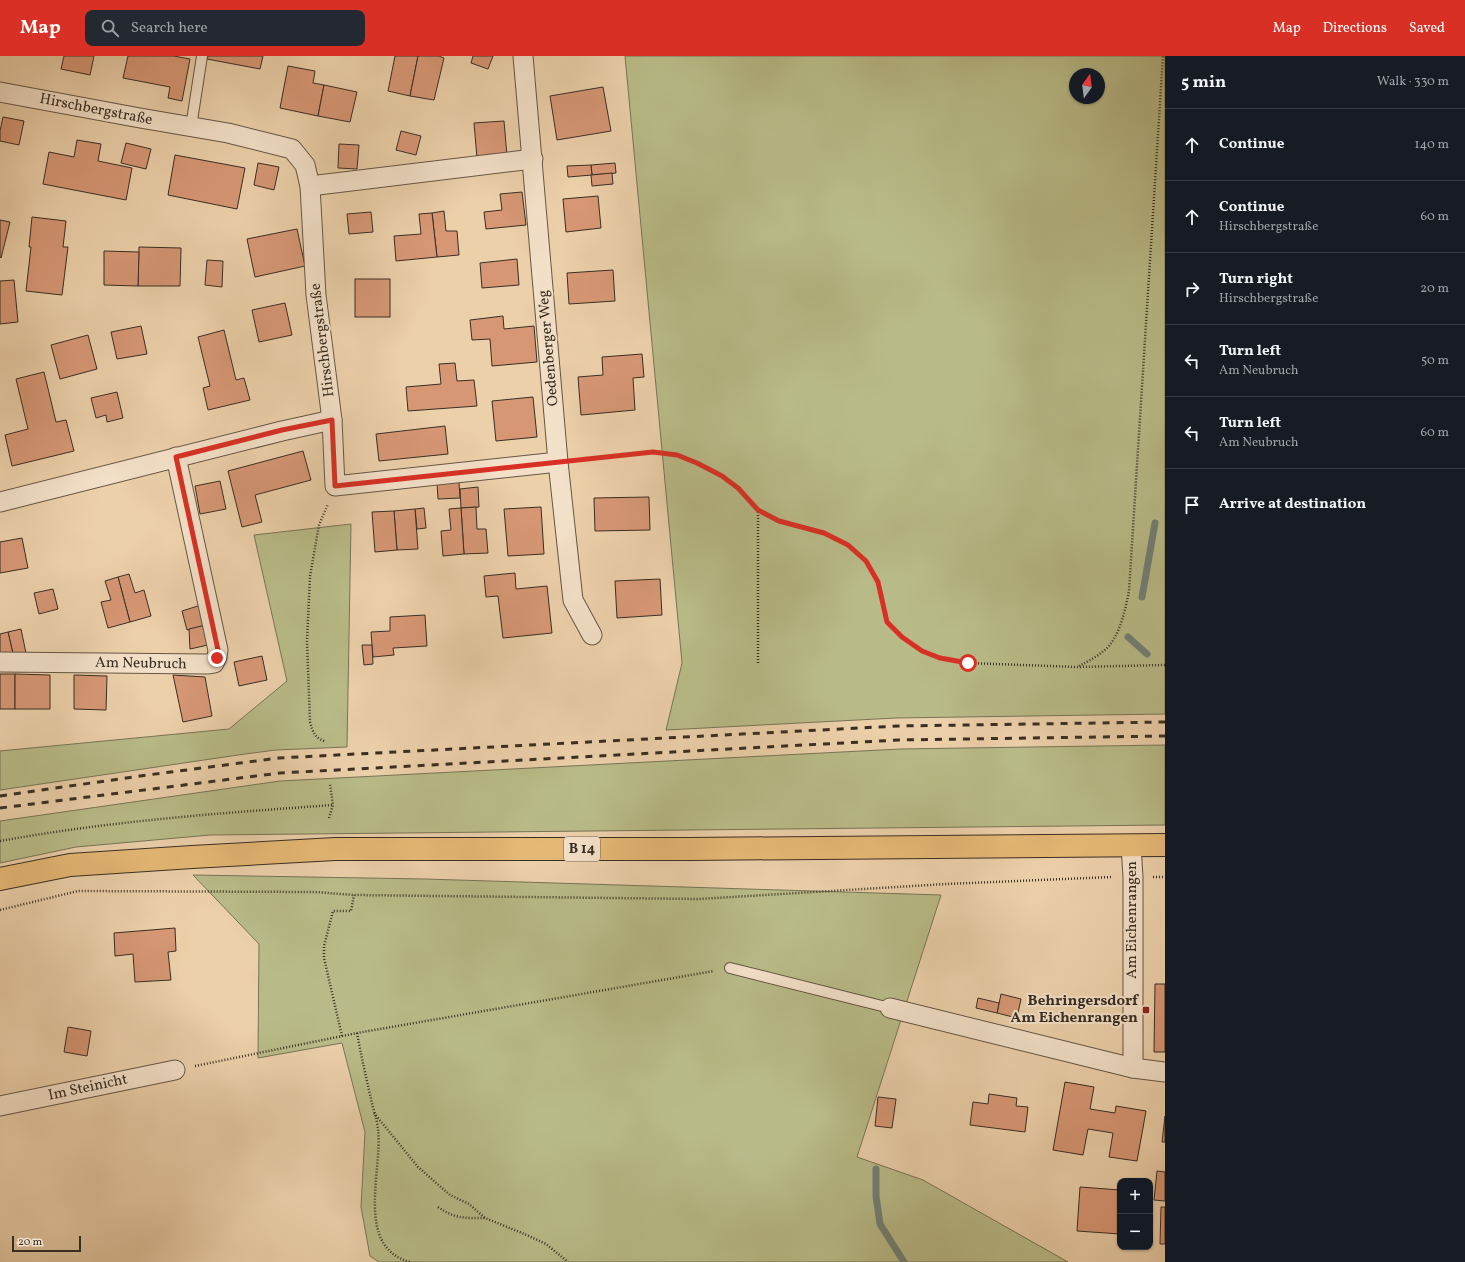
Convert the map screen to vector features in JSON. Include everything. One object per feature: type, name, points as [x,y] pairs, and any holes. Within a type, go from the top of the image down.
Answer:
[{"type":"main road","name":"B 14","points":[[0,879],[70,865],[336,849],[697,849],[1165,845]]},
{"type":"street","name":"Oedenberger Weg","points":[[523,56],[558,462],[573,600],[592,634]]},
{"type":"street","name":"Hirschbergstraße","points":[[0,92],[228,133],[292,149],[305,165],[310,186],[316,295],[332,420],[335,486]]},
{"type":"street","points":[[310,186],[533,159]]},
{"type":"street","points":[[0,502],[282,430],[332,420]]},
{"type":"street","name":"Am Neubruch","points":[[0,662],[214,663],[217,658],[218,650],[176,457]]},
{"type":"street","points":[[335,486],[558,462]]},
{"type":"street","name":"Am Eichenrangen","points":[[1131,845],[1133,876],[1133,1068]]},
{"type":"street","points":[[890,1008],[1133,1068],[1165,1072]]},
{"type":"street","name":"Im Steinicht","points":[[0,1106],[175,1070]]},
{"type":"lane","points":[[191,127],[202,56]]},
{"type":"lane","points":[[730,968],[890,1008]]},
{"type":"path","points":[[1077,667],[1108,647],[1122,622],[1129,591],[1163,56]]},
{"type":"path","points":[[558,462],[653,452],[677,455],[697,463],[722,476],[738,488],[758,510],[779,521],[824,533],[848,545],[866,561],[878,582],[887,622],[902,637],[922,651],[940,658],[968,663],[1077,667],[1165,665]]},
{"type":"path","points":[[324,742],[317,738],[312,731],[310,722],[307,641],[310,576],[319,525],[335,486]]},
{"type":"path","points":[[758,510],[758,663]]},
{"type":"path","points":[[329,818],[333,805],[330,784]]},
{"type":"path","points":[[0,841],[166,818],[333,805]]},
{"type":"path","points":[[0,910],[78,891],[315,892],[354,895],[699,899],[946,884],[1133,876],[1165,877]]},
{"type":"path","points":[[342,1036],[324,958],[324,946],[333,912],[351,911],[354,895]]},
{"type":"path","points":[[175,1070],[357,1033],[730,968]]},
{"type":"path","points":[[357,1033],[378,1129],[375,1210],[376,1228],[381,1241],[393,1253],[410,1262]]},
{"type":"path","points":[[374,1113],[418,1167],[450,1195],[469,1204],[485,1218],[546,1244],[568,1262]]},
{"type":"path","points":[[438,1207],[448,1214],[459,1218],[485,1218]]},
{"type":"green space","points":[[625,56],[1165,56],[1165,714],[896,718],[666,730],[682,663]]},
{"type":"green space","points":[[351,524],[347,747],[276,750],[0,790],[0,751],[229,729],[287,681],[254,535]]},
{"type":"green space","points":[[1165,745],[1165,825],[210,835],[76,847],[0,863],[0,821],[280,781],[900,749]]},
{"type":"green space","points":[[193,875],[425,879],[941,895],[857,1157],[923,1180],[1068,1262],[379,1262],[370,1256],[361,1207],[365,1132],[342,1043],[258,1058],[259,944]]},
{"type":"building","points":[[64,56],[94,56],[90,75],[61,69]]},
{"type":"building","points":[[128,56],[174,56],[190,59],[182,101],[168,98],[170,87],[123,78]]},
{"type":"building","points":[[208,56],[263,56],[260,69],[207,59]]},
{"type":"building","points":[[395,56],[418,56],[410,96],[388,91]]},
{"type":"building","points":[[418,56],[439,56],[444,58],[434,100],[410,96]]},
{"type":"building","points":[[473,56],[493,56],[488,69],[471,63]]},
{"type":"building","points":[[288,66],[315,71],[313,83],[324,85],[318,116],[280,108]]},
{"type":"building","points":[[324,85],[357,92],[350,122],[318,116]]},
{"type":"building","points":[[603,87],[611,131],[557,140],[550,96]]},
{"type":"building","points":[[3,117],[24,121],[19,145],[0,141],[0,131]]},
{"type":"building","points":[[504,121],[507,156],[477,158],[474,123]]},
{"type":"building","points":[[401,131],[421,136],[416,155],[396,150]]},
{"type":"building","points":[[77,140],[101,144],[98,161],[132,168],[126,200],[43,184],[49,152],[74,157]]},
{"type":"building","points":[[126,143],[151,149],[146,169],[121,163]]},
{"type":"building","points":[[339,144],[359,145],[357,169],[338,168]]},
{"type":"building","points":[[175,155],[245,168],[237,209],[168,195]]},
{"type":"building","points":[[258,163],[279,167],[274,190],[254,185]]},
{"type":"building","points":[[615,163],[616,173],[592,175],[591,165]]},
{"type":"building","points":[[591,165],[592,175],[568,177],[567,166]]},
{"type":"building","points":[[612,173],[613,184],[592,186],[591,175]]},
{"type":"building","points":[[522,192],[526,225],[486,229],[484,212],[502,210],[500,194]]},
{"type":"building","points":[[598,196],[601,228],[566,232],[563,199]]},
{"type":"building","points":[[444,211],[446,231],[457,231],[459,255],[437,257],[432,213]]},
{"type":"building","points":[[371,212],[373,232],[349,234],[347,214]]},
{"type":"building","points":[[432,213],[437,257],[396,261],[394,236],[421,234],[419,214]]},
{"type":"building","points":[[32,217],[66,221],[63,247],[68,247],[62,295],[26,291],[31,247],[29,247]]},
{"type":"building","points":[[0,220],[10,222],[1,258],[0,257]]},
{"type":"building","points":[[297,229],[305,266],[255,277],[247,239]]},
{"type":"building","points":[[139,247],[181,248],[180,286],[138,286]]},
{"type":"building","points":[[104,251],[139,252],[138,286],[104,285]]},
{"type":"building","points":[[517,259],[519,285],[482,288],[480,263]]},
{"type":"building","points":[[207,260],[223,261],[222,287],[205,285]]},
{"type":"building","points":[[613,270],[615,301],[569,304],[567,273]]},
{"type":"building","points":[[355,279],[390,279],[390,317],[355,317]]},
{"type":"building","points":[[14,280],[18,322],[0,324],[0,281]]},
{"type":"building","points":[[285,303],[292,335],[259,342],[252,310]]},
{"type":"building","points":[[503,316],[504,329],[534,326],[537,362],[492,366],[490,339],[472,340],[470,320]]},
{"type":"building","points":[[141,326],[147,354],[117,359],[111,332]]},
{"type":"building","points":[[224,330],[236,380],[244,378],[250,400],[208,410],[203,388],[210,386],[198,337]]},
{"type":"building","points":[[88,335],[97,369],[60,379],[51,345]]},
{"type":"building","points":[[642,354],[644,377],[633,378],[635,410],[581,415],[578,377],[603,375],[602,357]]},
{"type":"building","points":[[455,363],[457,381],[474,380],[477,406],[408,411],[406,387],[441,384],[439,364]]},
{"type":"building","points":[[44,372],[56,422],[66,420],[74,451],[12,466],[5,435],[28,429],[16,379]]},
{"type":"building","points":[[117,392],[123,418],[107,422],[106,415],[96,418],[91,398]]},
{"type":"building","points":[[533,397],[537,437],[496,441],[492,401]]},
{"type":"building","points":[[445,426],[448,454],[379,461],[376,434]]},
{"type":"building","points":[[303,451],[311,480],[255,495],[262,522],[242,527],[228,471]]},
{"type":"building","points":[[220,481],[226,509],[200,514],[195,486]]},
{"type":"building","points":[[459,482],[460,498],[438,499],[437,483]]},
{"type":"building","points":[[478,487],[479,507],[461,508],[460,489]]},
{"type":"building","points":[[649,497],[650,530],[595,531],[594,498]]},
{"type":"building","points":[[476,507],[477,529],[486,529],[488,553],[464,554],[461,508]]},
{"type":"building","points":[[541,507],[544,554],[508,556],[504,509]]},
{"type":"building","points":[[424,508],[426,528],[417,529],[415,509]]},
{"type":"building","points":[[461,508],[464,554],[443,556],[441,531],[451,530],[449,509]]},
{"type":"building","points":[[415,509],[418,549],[397,550],[394,511]]},
{"type":"building","points":[[394,511],[397,550],[375,552],[372,512]]},
{"type":"building","points":[[22,538],[28,568],[0,573],[0,542]]},
{"type":"building","points":[[515,573],[516,589],[547,586],[552,633],[503,638],[498,596],[486,597],[484,576]]},
{"type":"building","points":[[129,574],[135,593],[144,590],[151,616],[130,622],[118,577]]},
{"type":"building","points":[[118,577],[130,622],[108,628],[101,602],[111,600],[105,581]]},
{"type":"building","points":[[660,579],[662,615],[617,618],[615,581]]},
{"type":"building","points":[[53,589],[58,609],[39,614],[34,593]]},
{"type":"building","points":[[201,605],[206,625],[187,630],[182,611]]},
{"type":"building","points":[[425,615],[427,646],[393,648],[394,655],[373,657],[371,632],[390,631],[390,617]]},
{"type":"building","points":[[206,625],[208,645],[190,649],[189,629]]},
{"type":"building","points":[[21,629],[27,658],[14,658],[8,632]]},
{"type":"building","points":[[8,632],[14,658],[0,657],[0,634]]},
{"type":"building","points":[[362,645],[372,645],[373,664],[364,665]]},
{"type":"building","points":[[262,656],[267,680],[239,686],[234,662]]},
{"type":"building","points":[[0,674],[15,674],[15,709],[0,709]]},
{"type":"building","points":[[15,674],[50,675],[50,709],[15,709]]},
{"type":"building","points":[[74,675],[107,676],[106,710],[74,709]]},
{"type":"building","points":[[173,675],[205,677],[212,716],[183,722]]},
{"type":"building","points":[[175,928],[176,951],[168,952],[171,980],[135,982],[133,954],[115,956],[114,933]]},
{"type":"building","points":[[1155,984],[1165,984],[1165,1052],[1154,1052]]},
{"type":"building","points":[[1001,994],[1021,999],[1017,1018],[997,1013]]},
{"type":"building","points":[[978,998],[999,1003],[997,1013],[976,1008]]},
{"type":"building","points":[[68,1027],[91,1031],[87,1056],[64,1052]]},
{"type":"building","points":[[1065,1082],[1094,1087],[1090,1109],[1115,1113],[1116,1106],[1146,1111],[1137,1161],[1109,1157],[1113,1133],[1088,1129],[1083,1155],[1053,1150]]},
{"type":"building","points":[[989,1094],[1017,1098],[1016,1106],[1028,1107],[1025,1132],[970,1125],[973,1102],[988,1104]]},
{"type":"building","points":[[878,1097],[896,1099],[892,1128],[875,1126]]},
{"type":"building","points":[[1165,1116],[1165,1142],[1162,1142]]},
{"type":"building","points":[[1157,1171],[1165,1172],[1165,1201],[1154,1200]]},
{"type":"building","points":[[1080,1187],[1117,1190],[1117,1234],[1077,1231]]},
{"type":"building","points":[[1161,1207],[1165,1207],[1165,1244],[1160,1244]]},
{"type":"waterway","points":[[1142,597],[1155,523]]},
{"type":"waterway","points":[[1128,637],[1147,654]]},
{"type":"waterway","points":[[876,1169],[876,1196],[880,1224],[904,1262]]},
{"type":"railway","points":[[0,796],[279,758],[898,726],[1165,722]]},
{"type":"railway","points":[[0,808],[280,773],[898,740],[1165,736]]},
{"type":"place","name":"Behringersdorf Am Eichenrangen","points":[[1146,1010]]},
{"type":"route","points":[[217,658],[218,650],[176,457],[282,430],[332,420],[335,486],[653,452],[677,455],[697,463],[722,476],[738,488],[758,510],[779,521],[824,533],[848,545],[866,561],[878,582],[887,622],[902,637],[922,651],[940,658],[968,663]]}]
